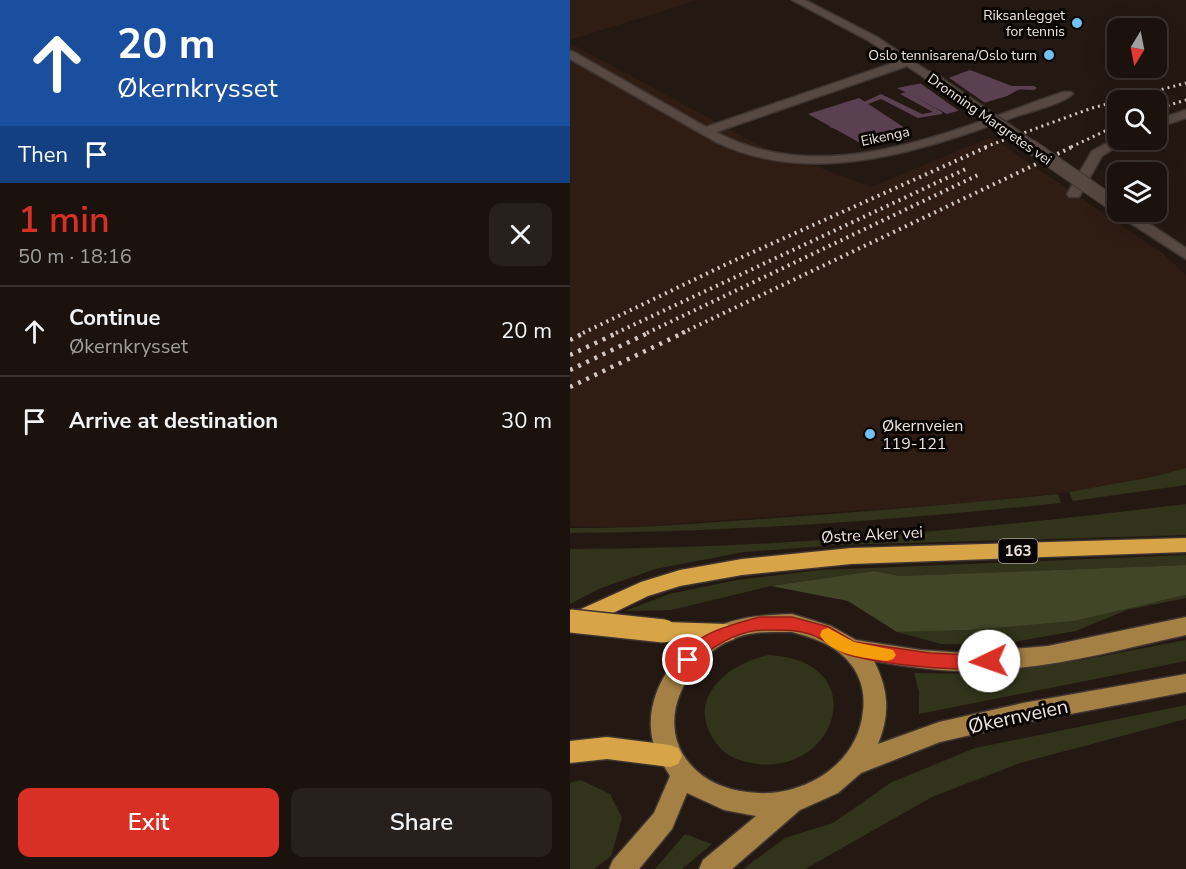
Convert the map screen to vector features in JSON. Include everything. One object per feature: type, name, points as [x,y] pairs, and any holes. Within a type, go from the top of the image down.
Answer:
[{"type":"highway","name":"Østre Aker vei","points":[[570,622],[641,590],[680,578],[742,567],[850,556],[1186,546]]},
{"type":"highway","points":[[570,622],[664,631],[726,633]]},
{"type":"highway","points":[[570,752],[607,748],[677,765]]},
{"type":"main road","points":[[792,623],[824,632],[850,648],[866,667],[875,690],[876,715],[870,740],[855,764],[830,785],[816,794],[790,803],[766,806],[742,804],[720,798],[699,788],[677,765],[662,727],[665,699],[678,671],[699,649],[726,633],[759,624],[792,623]]},
{"type":"main road","points":[[850,648],[898,656],[965,662],[1013,659],[1079,649],[1186,626]]},
{"type":"main road","name":"Økernveien","points":[[855,764],[939,732],[1023,713],[1186,683]]},
{"type":"main road","points":[[622,869],[663,821],[677,765]]},
{"type":"main road","points":[[712,869],[790,803]]},
{"type":"street","name":"Dronning Margretes vei","points":[[797,0],[873,39],[1107,199]]},
{"type":"street","name":"Eikenga","points":[[570,54],[738,147],[776,156],[816,159],[882,154],[1067,94]]},
{"type":"street","points":[[706,131],[908,62]]},
{"type":"street","points":[[1167,120],[1186,114]]},
{"type":"street","points":[[1074,194],[1097,154],[1107,148]]},
{"type":"street","points":[[1138,222],[1186,255]]},
{"type":"shaded area","points":[[570,0],[698,0],[570,40]]},
{"type":"shaded area","points":[[570,43],[757,144],[871,187],[991,137],[1107,215],[1107,222],[1117,222],[1161,252],[1186,275],[1186,468],[1152,477],[1069,492],[977,502],[630,527],[570,526]]},
{"type":"shaded area","points":[[970,70],[1020,89],[1007,96],[947,114],[897,88],[948,78]]},
{"type":"shaded area","points":[[859,98],[908,130],[862,144],[808,114]]},
{"type":"green space","points":[[1186,468],[1186,485],[1073,501],[1069,492],[1152,477]]},
{"type":"green space","points":[[1058,494],[1061,503],[877,520],[754,528],[570,533],[570,528],[642,527],[762,519]]},
{"type":"green space","points":[[1186,504],[1186,535],[838,545],[744,552],[655,569],[599,589],[570,604],[570,549],[724,545],[879,536],[1033,522]]},
{"type":"green space","points":[[1186,555],[1186,565],[900,576],[874,571],[771,586],[671,610],[625,611],[669,594],[737,580],[820,570]]},
{"type":"green space","points":[[1186,565],[1186,595],[1073,621],[971,630],[897,632],[848,601],[771,586],[874,571],[900,576]]},
{"type":"green space","points":[[1186,595],[1186,598],[1127,610],[1076,631],[1002,644],[941,644],[897,632],[971,630],[1150,603]]},
{"type":"green space","points":[[1186,640],[1186,661],[919,714],[919,692],[914,673],[984,674],[1071,662]]},
{"type":"green space","points":[[769,655],[802,662],[823,677],[833,696],[832,717],[823,737],[805,754],[781,763],[752,763],[735,758],[720,748],[709,731],[705,716],[706,701],[713,688],[723,677],[737,667]]},
{"type":"green space","points":[[1186,705],[1186,719],[1020,763],[932,797],[805,869],[743,869],[785,838],[833,823],[892,782],[975,748]]},
{"type":"green space","points":[[581,780],[610,794],[622,818],[611,856],[594,869],[570,869],[570,783]]},
{"type":"green space","points":[[685,834],[712,844],[682,869],[655,869]]},
{"type":"pier","points":[[945,75],[988,105],[962,113],[917,81]]},
{"type":"waterway","points":[[1008,88],[1034,88]]},
{"type":"waterway","points":[[833,127],[866,103],[881,96],[921,116],[940,113],[903,94],[921,89]]},
{"type":"railway","points":[[985,147],[1092,108],[1186,83]]},
{"type":"railway","points":[[1167,106],[1186,100]]},
{"type":"railway","points":[[1071,147],[1107,130]]},
{"type":"railway","points":[[583,333],[731,262],[989,146]]},
{"type":"railway","points":[[682,333],[1074,146]]},
{"type":"railway","points":[[616,333],[968,168]]},
{"type":"railway","points":[[647,333],[980,174]]},
{"type":"railway","points":[[570,340],[586,332]]},
{"type":"railway","points":[[570,355],[619,332]]},
{"type":"railway","points":[[570,370],[650,332]]},
{"type":"railway","points":[[570,387],[685,332]]},
{"type":"slow traffic","points":[[828,635],[850,648],[887,655]]},
{"type":"place","name":"Riksanlegget for tennis","points":[[1077,23]]},
{"type":"place","name":"Oslo tennisarena/Oslo turn","points":[[1049,55]]},
{"type":"place","name":"Økernveien 119-121","points":[[870,434]]},
{"type":"route","points":[[688,660],[699,649],[726,633],[759,624],[792,623],[824,632],[850,648],[930,660],[989,661]]}]
